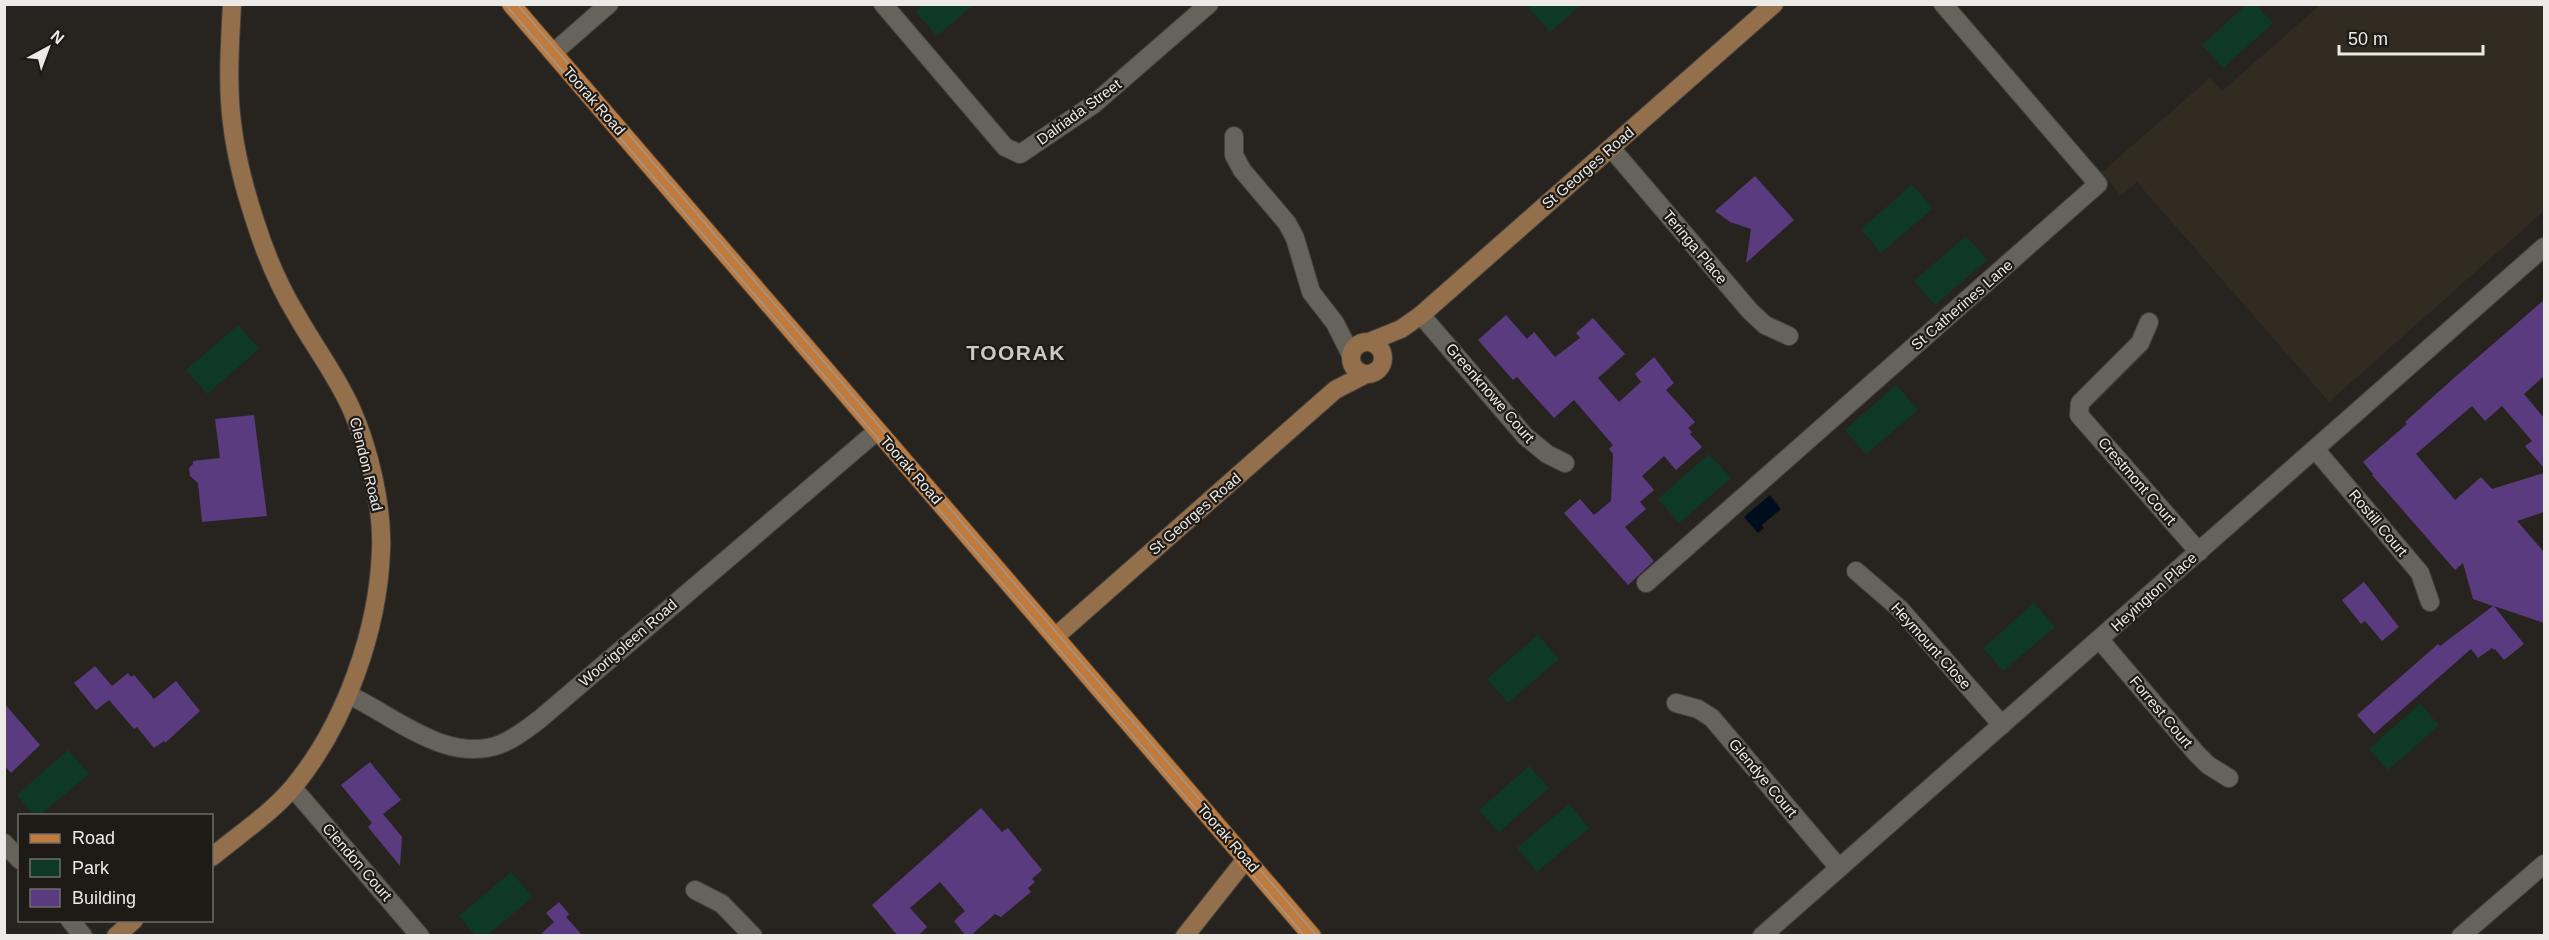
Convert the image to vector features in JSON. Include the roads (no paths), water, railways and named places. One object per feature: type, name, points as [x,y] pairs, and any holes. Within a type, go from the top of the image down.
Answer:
[{"type":"main road","name":"Toorak Road","points":[[511,4],[1312,936]]},
{"type":"street","name":"Clendon Road","points":[[213,856],[293,788],[316,756],[348,695],[368,633],[382,550],[378,506],[363,441],[351,409],[282,290],[262,241],[246,192],[232,122],[232,4]]},
{"type":"street","points":[[553,53],[609,4]]},
{"type":"street","name":"Dalriada Street","points":[[883,4],[1005,147],[1020,154],[1094,104],[1209,4]]},
{"type":"street","name":"St Georges Road","points":[[1367,342],[1401,329],[1421,315],[1774,4]]},
{"type":"street","name":"St Catherines Lane","points":[[1646,582],[2098,184],[1943,4]]},
{"type":"street","points":[[1234,136],[1234,155],[1242,170],[1287,223],[1295,238],[1311,292],[1335,323],[1356,369],[1366,374],[1376,371],[1383,359],[1380,350],[1335,323]]},
{"type":"street","name":"Teringa Place","points":[[1611,148],[1750,311],[1765,325],[1789,336]]},
{"type":"street","name":"Heyington Place","points":[[1762,936],[2544,247]]},
{"type":"street","name":"Greenknowe Court","points":[[1421,315],[1525,436],[1547,454],[1565,463]]},
{"type":"street","name":"Crestmont Court","points":[[2149,322],[2140,343],[2084,398],[2070,407],[2084,420],[2199,552]]},
{"type":"street","name":"St Georges Road","points":[[1383,359],[1401,329]]},
{"type":"street","points":[[1351,357],[1354,348],[1367,342]]},
{"type":"street","name":"St Georges Road","points":[[1335,390],[1339,377],[1351,357]]},
{"type":"street","name":"St Georges Road","points":[[1055,637],[1335,390],[1366,374]]},
{"type":"street","name":"Woorigoleen Road","points":[[348,695],[435,741],[454,747],[477,749],[500,744],[518,735],[540,718],[877,431]]},
{"type":"street","name":"Rostill Court","points":[[2315,449],[2420,573],[2430,602]]},
{"type":"street","name":"Heymount Close","points":[[1856,571],[1900,609],[2002,725]]},
{"type":"street","name":"Forrest Court","points":[[2100,640],[2196,753],[2208,765],[2229,778]]},
{"type":"street","name":"Glendye Court","points":[[1676,703],[1698,709],[1712,718],[1839,868]]},
{"type":"street","name":"Clendon Court","points":[[293,788],[420,936]]},
{"type":"street","points":[[4,843],[18,858]]},
{"type":"street","points":[[1185,936],[1246,860]]},
{"type":"street","points":[[2462,936],[2481,929],[2544,864]]},
{"type":"street","points":[[695,890],[722,904],[753,936]]},
{"type":"street","points":[[71,922],[83,936]]},
{"type":"street","points":[[116,936],[133,922]]},
{"type":"water","points":[[1770,495],[1781,509],[1762,525],[1764,528],[1758,533],[1744,517]]},
{"type":"tram line","points":[[505,4],[1305,936]]},
{"type":"tram line","points":[[517,4],[1317,936]]},
{"type":"district","name":"TOORAK","points":[[1016,353]]}]
